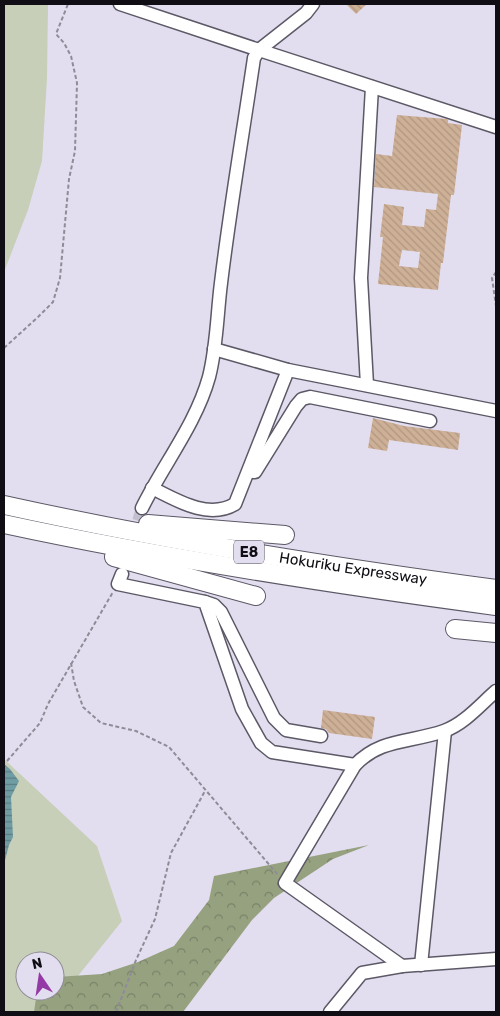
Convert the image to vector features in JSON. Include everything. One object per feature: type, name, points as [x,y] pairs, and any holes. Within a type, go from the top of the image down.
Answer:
[{"type":"highway","points":[[4,504],[157,525],[284,536]]},
{"type":"highway","name":"Hokuriku Expressway","points":[[4,504],[102,526],[200,544],[496,589]]},
{"type":"highway","name":"Hokuriku Expressway","points":[[4,524],[234,568],[496,606]]},
{"type":"highway","points":[[4,530],[92,550],[256,596]]},
{"type":"highway","points":[[455,629],[496,633]]},
{"type":"street","points":[[120,4],[496,127]]},
{"type":"street","points":[[142,508],[189,426],[208,378],[214,349],[221,284],[254,58],[259,50],[306,12],[313,4]]},
{"type":"street","points":[[367,385],[360,278],[372,87]]},
{"type":"street","points":[[214,349],[288,370],[496,411]]},
{"type":"street","points":[[152,488],[183,504],[212,510],[226,510],[235,504],[288,370]]},
{"type":"street","points":[[248,473],[255,472],[296,406],[302,399],[310,396],[430,421]]},
{"type":"street","points":[[120,579],[214,605],[221,612],[274,718],[286,730],[321,736]]},
{"type":"street","points":[[205,602],[242,709],[261,743],[272,752],[355,765]]},
{"type":"street","points":[[402,966],[285,883],[355,765],[372,750],[382,746],[445,731],[465,720],[496,691]]},
{"type":"street","points":[[420,964],[445,731]]},
{"type":"street","points":[[330,1012],[362,973],[420,964],[496,959]]},
{"type":"path","points":[[4,348],[53,302],[60,278],[69,179],[75,151],[77,119],[78,83],[71,56],[64,43],[56,34],[68,4]]},
{"type":"path","points":[[496,272],[492,278],[496,306]]},
{"type":"path","points":[[7,761],[40,723],[48,704],[71,663],[82,648],[120,579]]},
{"type":"path","points":[[71,663],[74,681],[83,707],[101,723],[136,731],[169,748],[285,883]]},
{"type":"path","points":[[116,1012],[136,960],[155,920],[171,853],[205,791]]},
{"type":"shaded area","points":[[4,4],[48,4],[47,78],[42,161],[28,210],[4,272]]},
{"type":"shaded area","points":[[4,759],[97,846],[122,921],[65,992],[65,951],[15,951],[15,1001],[58,1001],[49,1012],[4,1012]]},
{"type":"shaded area","points":[[4,764],[19,781],[11,797],[13,837],[4,864]]},
{"type":"green space","points":[[369,845],[333,859],[274,898],[252,920],[183,1012],[34,1012],[36,1001],[65,1001],[65,976],[102,974],[138,962],[174,946],[209,900],[214,876]]},
{"type":"building","points":[[346,4],[367,4],[356,14]]},
{"type":"building","points":[[397,115],[447,119],[448,123],[462,125],[454,195],[451,195],[438,290],[378,284],[383,237],[380,237],[384,204],[404,207],[402,225],[424,227],[426,209],[436,210],[438,194],[374,187],[376,154],[392,156]],"holes":[[[402,250],[420,252],[418,268],[399,266]]]},
{"type":"building","points":[[373,418],[404,426],[460,433],[458,450],[389,440],[387,451],[368,448]]},
{"type":"building","points":[[323,710],[375,717],[372,739],[329,733],[326,729],[321,728]]},
{"type":"tunnel","points":[[133,538],[142,508]]}]
